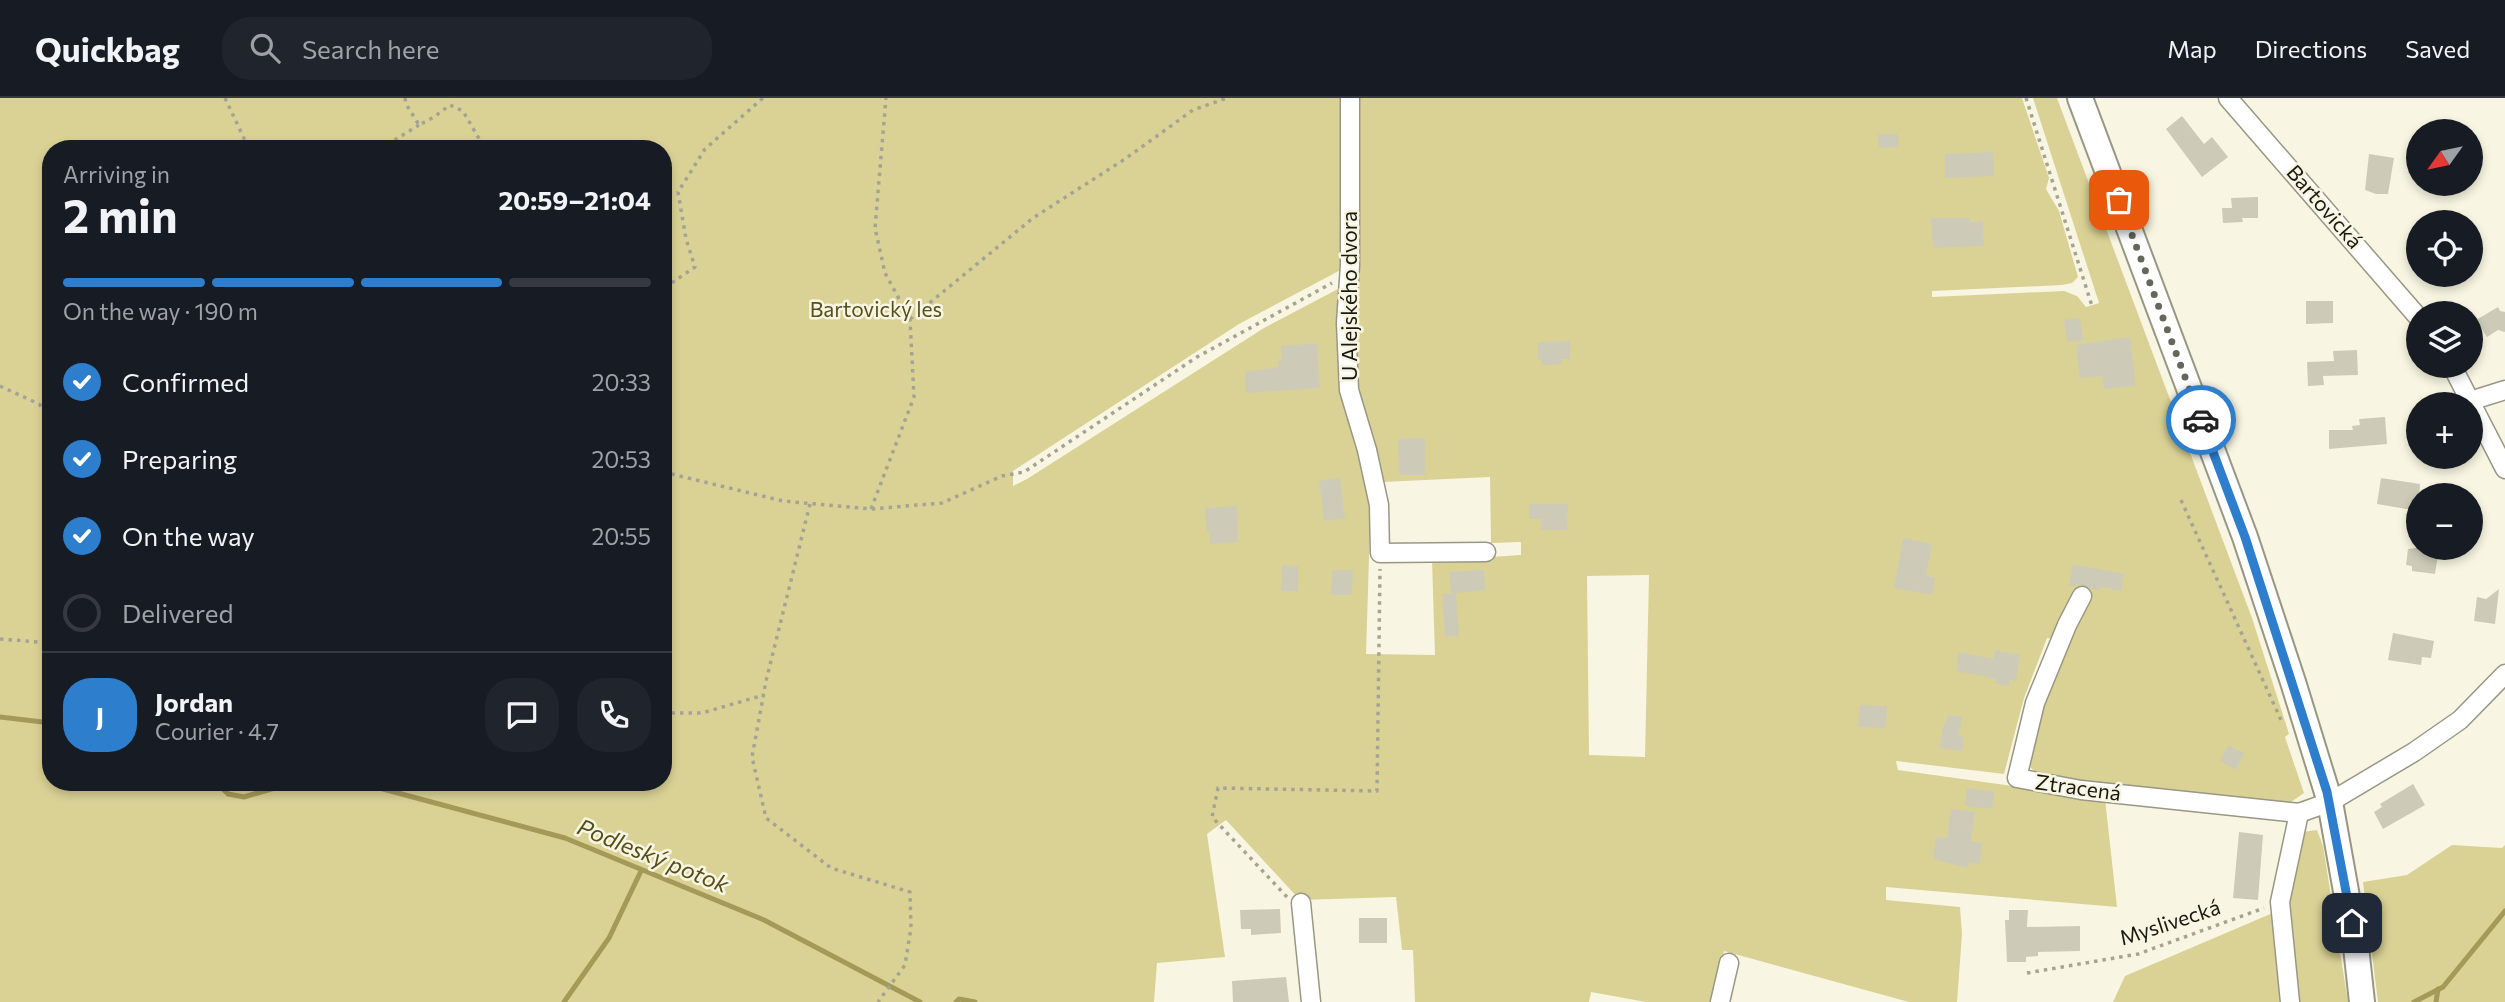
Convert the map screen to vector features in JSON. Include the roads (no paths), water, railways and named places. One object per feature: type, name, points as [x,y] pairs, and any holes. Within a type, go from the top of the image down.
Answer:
[{"type":"main road","points":[[2080,98],[2245,537],[2330,802],[2356,947],[2362,1002]]},
{"type":"street","name":"U Alejského dvora","points":[[1350,98],[1350,265],[1346,323],[1349,390],[1367,450],[1379,505],[1380,553],[1486,552]]},
{"type":"street","name":"Bartovická","points":[[2228,98],[2406,303]]},
{"type":"street","points":[[2483,397],[2505,390]]},
{"type":"street","points":[[2483,426],[2505,469]]},
{"type":"street","name":"Ztracená","points":[[2082,596],[2035,703],[2017,778],[2081,790],[2299,814],[2330,802]]},
{"type":"street","points":[[2330,802],[2414,752],[2460,720],[2505,674]]},
{"type":"street","points":[[2290,1002],[2280,902],[2299,814]]},
{"type":"street","points":[[1302,908],[1311,1002]]},
{"type":"street","points":[[1720,1002],[1729,963]]},
{"type":"waterway","name":"Podleský potok","points":[[0,717],[42,722]]},
{"type":"waterway","name":"Podleský potok","points":[[225,791],[244,797],[264,791]]},
{"type":"waterway","name":"Podleský potok","points":[[390,791],[565,838],[764,920],[920,1002]]},
{"type":"waterway","points":[[564,1002],[609,938],[641,871]]},
{"type":"waterway","name":"Podleský potok","points":[[2414,1002],[2443,987],[2505,911]]},
{"type":"waterway","points":[[2436,1002],[2438,989]]},
{"type":"waterway","name":"Podleský potok","points":[[956,1002],[959,999],[975,1002]]},
{"type":"park label","name":"Bartovický les","points":[[876,310]]}]
